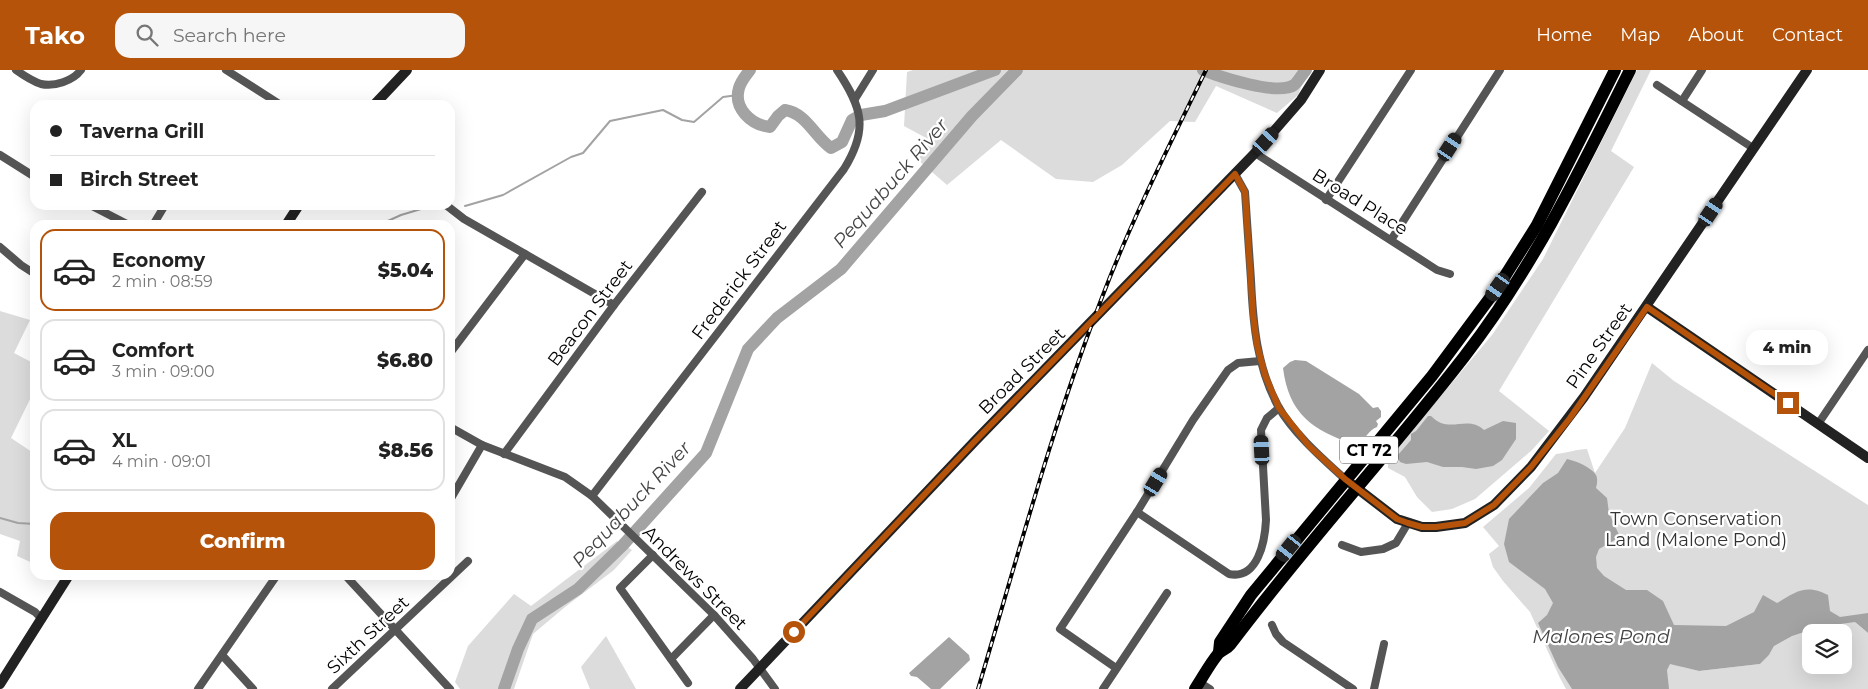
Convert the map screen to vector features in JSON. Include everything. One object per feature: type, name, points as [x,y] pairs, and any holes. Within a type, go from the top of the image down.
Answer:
[{"type":"highway","name":"CT 72","points":[[1201,687],[1219,652],[1220,642],[1243,606],[1345,479],[1449,355],[1498,287],[1537,225],[1615,70]]},
{"type":"highway","name":"CT 72","points":[[1219,652],[1228,648],[1260,604],[1458,364],[1509,295],[1549,230],[1630,70]]},
{"type":"main road","points":[[379,100],[406,70]]},
{"type":"main road","name":"Broad Street","points":[[740,689],[976,440],[1256,153],[1301,100],[1320,70]]},
{"type":"main road","name":"Pine Street","points":[[1345,479],[1397,519],[1422,527],[1465,523],[1494,505],[1531,467],[1570,418],[1807,70]]},
{"type":"main road","points":[[1647,307],[1868,458]]},
{"type":"main road","points":[[0,684],[66,580]]},
{"type":"street","points":[[16,70],[42,84],[71,80],[81,70]]},
{"type":"street","points":[[226,70],[273,100]]},
{"type":"street","name":"Frederick Street","points":[[592,496],[844,169],[853,154],[860,124],[858,111],[855,99],[837,70]]},
{"type":"street","points":[[855,99],[873,70]]},
{"type":"street","points":[[1326,200],[1411,70]]},
{"type":"street","points":[[1391,240],[1500,70]]},
{"type":"street","points":[[1682,101],[1702,70]]},
{"type":"street","points":[[1657,85],[1753,148]]},
{"type":"street","name":"Broad Place","points":[[1256,153],[1437,270],[1450,274]]},
{"type":"street","points":[[0,155],[30,174]]},
{"type":"street","points":[[1235,174],[1245,192],[1253,315],[1260,362],[1279,408],[1309,446],[1345,479]]},
{"type":"street","name":"Beacon Street","points":[[504,454],[614,305],[702,192]]},
{"type":"street","points":[[100,210],[119,220]]},
{"type":"street","points":[[452,210],[464,219],[614,305]]},
{"type":"street","points":[[0,247],[21,266],[30,271]]},
{"type":"street","points":[[455,346],[525,254]]},
{"type":"street","points":[[1818,424],[1868,350]]},
{"type":"street","points":[[1116,668],[1060,629],[1137,512],[1193,420],[1228,370],[1238,363],[1260,362]]},
{"type":"street","points":[[1137,512],[1229,574],[1239,576],[1247,572],[1256,562],[1264,542],[1266,520],[1261,430],[1267,418],[1279,408]]},
{"type":"street","name":"Andrews Street","points":[[455,430],[482,445],[566,477],[592,496],[714,615],[775,689]]},
{"type":"street","points":[[455,491],[482,445]]},
{"type":"street","points":[[1342,545],[1360,552],[1383,548],[1396,542],[1408,523]]},
{"type":"street","points":[[653,555],[620,588],[688,684]]},
{"type":"street","name":"Sixth Street","points":[[455,573],[468,561]]},
{"type":"street","points":[[198,689],[274,580]]},
{"type":"street","points":[[350,580],[450,689]]},
{"type":"street","name":"Sixth Street","points":[[332,689],[448,580]]},
{"type":"street","points":[[0,592],[35,612],[42,619]]},
{"type":"street","points":[[1103,689],[1167,593]]},
{"type":"street","points":[[671,659],[714,615]]},
{"type":"street","points":[[1272,625],[1282,642],[1353,689]]},
{"type":"street","points":[[1374,689],[1384,644]]},
{"type":"street","points":[[222,655],[253,689]]},
{"type":"green space","points":[[913,70],[1308,70],[1298,95],[1277,113],[1216,86],[1195,122],[1170,121],[1122,165],[1093,182],[1056,179],[1001,140],[947,185],[910,153],[928,139],[904,126],[907,72]]},
{"type":"green space","points":[[1637,70],[1651,70],[1611,151],[1634,167],[1499,391],[1549,431],[1532,450],[1475,499],[1452,509],[1432,512],[1417,497],[1405,477],[1388,468],[1388,459],[1492,335],[1543,259]]},
{"type":"green space","points":[[0,311],[30,320],[14,353],[30,361],[30,399],[11,438],[30,451],[30,562],[17,556],[20,541],[0,534]]},
{"type":"green space","name":"Town Conservation Land (Malone Pond)","points":[[1652,363],[1674,381],[1868,505],[1868,624],[1856,623],[1868,633],[1868,689],[1566,689],[1530,612],[1493,567],[1489,554],[1499,546],[1483,527],[1529,488],[1556,454],[1587,449],[1595,473],[1625,428]],"holes":[[[1774,646],[1769,655],[1760,664],[1699,671],[1682,667],[1677,656]]]},
{"type":"green space","points":[[617,541],[632,550],[614,570],[533,634],[514,689],[460,689],[455,682],[468,646],[514,594],[531,606]]},
{"type":"green space","points":[[606,636],[636,689],[590,689],[581,667]]},
{"type":"water","points":[[1295,360],[1306,361],[1359,394],[1373,408],[1378,407],[1381,411],[1381,417],[1376,421],[1377,427],[1355,445],[1315,426],[1297,409],[1286,384],[1283,368]]},
{"type":"water","points":[[1428,416],[1444,424],[1471,424],[1484,430],[1503,421],[1516,423],[1516,439],[1502,460],[1493,466],[1476,469],[1443,467],[1427,462],[1406,464],[1400,462],[1397,456],[1411,440],[1411,434],[1416,431]]},
{"type":"water","name":"Malones Pond","points":[[1567,459],[1579,463],[1594,472],[1597,480],[1596,488],[1607,498],[1609,513],[1620,537],[1599,549],[1596,557],[1597,568],[1604,576],[1626,590],[1647,590],[1663,601],[1674,625],[1726,626],[1754,612],[1763,595],[1777,603],[1796,592],[1814,590],[1828,595],[1830,611],[1840,617],[1868,613],[1868,633],[1855,622],[1802,624],[1802,633],[1774,646],[1769,655],[1760,664],[1699,671],[1670,664],[1667,670],[1669,689],[1572,689],[1558,667],[1538,623],[1547,615],[1553,603],[1545,589],[1509,562],[1504,544],[1509,519],[1543,483],[1558,473]]},
{"type":"water","points":[[949,637],[969,655],[970,660],[940,689],[931,689],[909,673]]},
{"type":"waterway","points":[[750,70],[741,83],[738,95],[741,109],[750,119],[763,126],[770,127],[785,110],[792,112],[805,120],[831,148],[842,142],[852,120],[861,115],[885,111],[995,70]]},
{"type":"waterway","name":"Pequabuck River","points":[[504,689],[518,649],[532,619],[578,589],[623,545],[706,453],[748,349],[777,318],[841,269],[972,116],[1017,70]]},
{"type":"waterway","name":"Pequabuck River","points":[[1203,70],[1249,84],[1275,88],[1286,88],[1294,85],[1306,70]]},
{"type":"waterway","points":[[465,206],[503,195],[571,157],[583,153],[610,121],[663,110],[682,120],[694,122],[723,97],[738,95]]},
{"type":"waterway","points":[[390,220],[418,210]]},
{"type":"waterway","points":[[0,518],[18,523],[30,524]]},
{"type":"railway","points":[[978,689],[1036,493],[1083,348],[1125,241],[1206,70]]},
{"type":"route","points":[[794,632],[976,440],[1235,174],[1245,192],[1253,315],[1260,362],[1279,408],[1309,446],[1345,479],[1397,519],[1422,527],[1465,523],[1494,505],[1531,467],[1570,418],[1647,307],[1788,403]]}]
